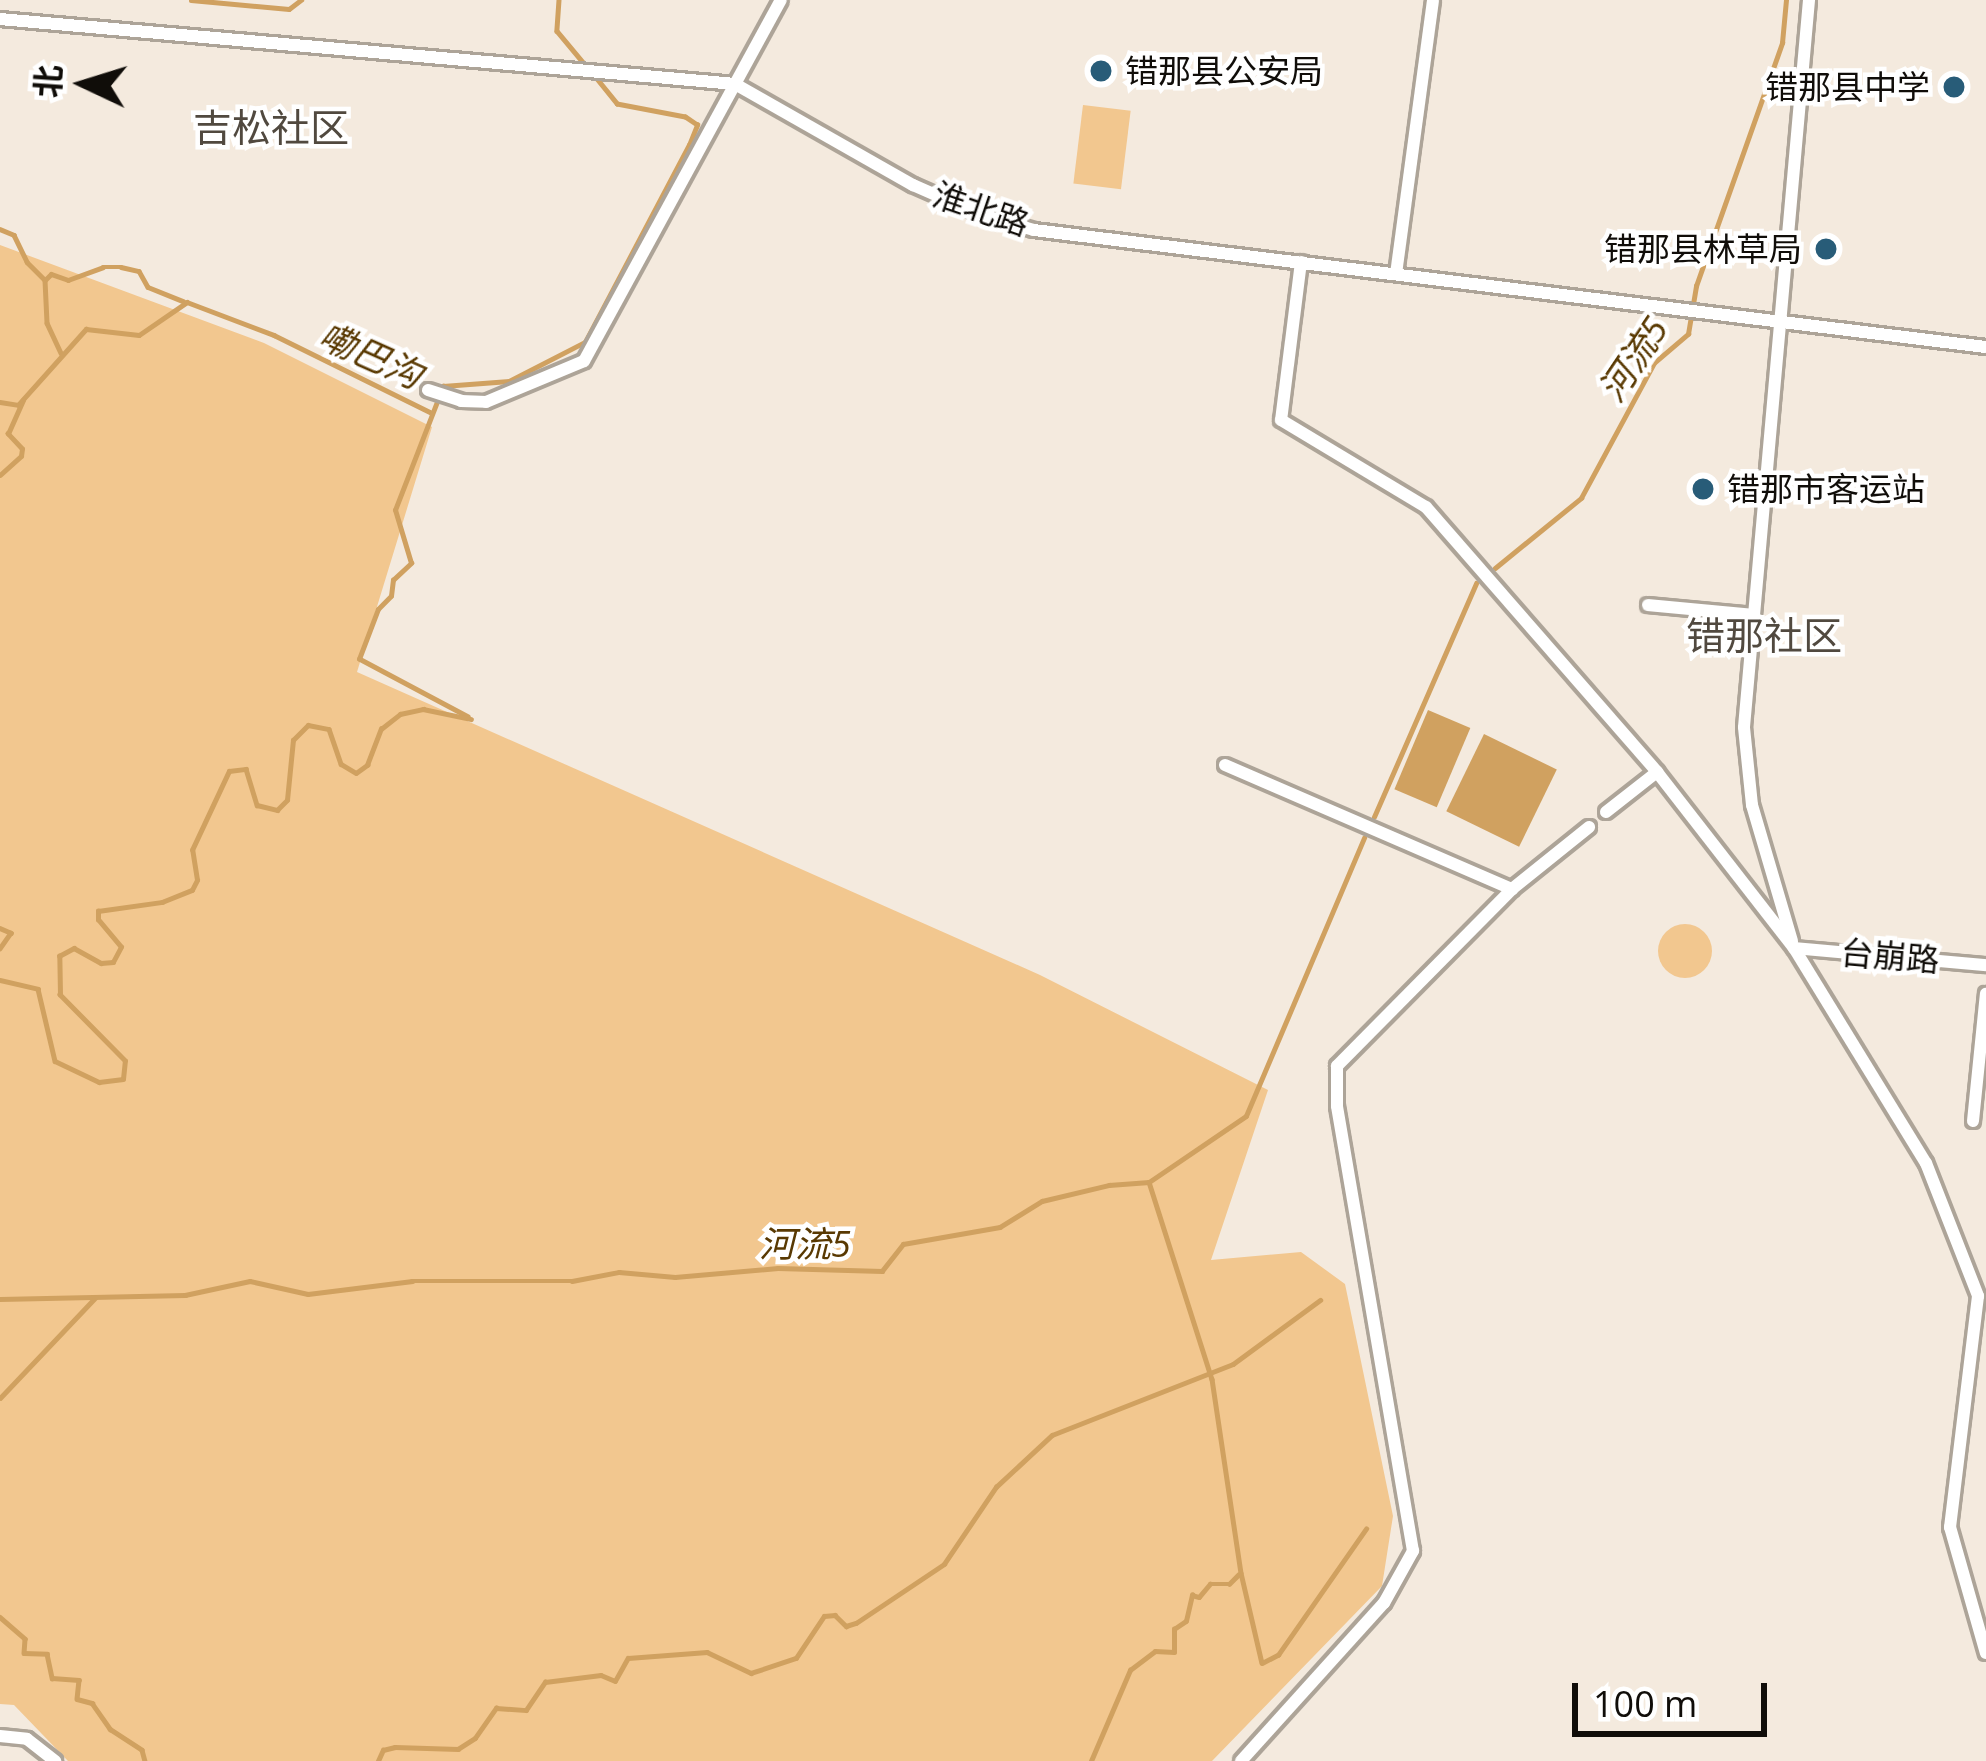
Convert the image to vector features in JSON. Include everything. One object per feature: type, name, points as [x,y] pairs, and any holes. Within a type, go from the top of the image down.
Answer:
[{"type":"street","points":[[428,390],[446,398],[487,402],[584,361],[781,0]]},
{"type":"street","points":[[1396,274],[1433,0]]},
{"type":"street","points":[[1794,948],[1747,776],[1744,727],[1809,0]]},
{"type":"street","name":"淮北路","points":[[0,19],[735,84],[913,185],[981,215],[1034,230],[1986,347]]},
{"type":"street","points":[[1301,262],[1281,419],[1426,507],[1657,772],[1794,948],[1926,1162],[1978,1296],[1950,1527],[1986,1653]]},
{"type":"street","points":[[1648,605],[1754,615]]},
{"type":"street","points":[[1225,765],[1512,890]]},
{"type":"street","points":[[1606,812],[1657,772]]},
{"type":"street","points":[[1241,1761],[1384,1603],[1413,1551],[1348,1173],[1337,1066],[1512,890],[1589,827]]},
{"type":"street","name":"台崩路","points":[[1794,948],[1986,965]]},
{"type":"street","points":[[1973,1121],[1986,994]]},
{"type":"street","points":[[0,1736],[26,1739],[55,1761]]},
{"type":"shaded area","points":[[1083,105],[1131,111],[1121,189],[1073,183]]},
{"type":"shaded area","points":[[0,245],[264,343],[432,427],[357,672],[1040,975],[1268,1090],[1211,1260],[1301,1252],[1345,1284],[1393,1516],[1382,1586],[1212,1761],[68,1761],[14,1705],[0,1704]]},
{"type":"shaded area","points":[[1428,710],[1470,728],[1437,807],[1394,789]]},
{"type":"shaded area","points":[[1484,734],[1557,770],[1519,847],[1446,811]]},
{"type":"shaded area","points":[[1685,924],[1704,932],[1712,951],[1704,970],[1685,978],[1666,970],[1658,951],[1666,932]]},
{"type":"waterway","points":[[191,0],[289,9],[301,0]]},
{"type":"waterway","name":"嘞巴沟","points":[[559,0],[557,31],[587,67]]},
{"type":"waterway","name":"河流5","points":[[1495,568],[1581,498],[1654,363],[1688,334],[1696,286],[1782,43],[1786,0]]},
{"type":"waterway","name":"嘞巴沟","points":[[468,717],[359,659],[378,609],[391,596],[393,580],[411,563],[395,510],[443,386],[509,381],[585,342],[689,145],[697,125],[685,117],[617,104],[594,76]]},
{"type":"waterway","points":[[0,229],[14,235],[27,262],[45,280],[47,323],[61,353]]},
{"type":"waterway","points":[[45,280],[51,274],[68,280],[103,267],[121,267],[139,271],[148,287],[183,301]]},
{"type":"waterway","name":"嘞巴沟","points":[[0,402],[18,405],[86,329],[139,335],[187,302],[274,335],[430,412]]},
{"type":"waterway","points":[[0,475],[21,456],[22,449],[8,434],[23,400]]},
{"type":"waterway","name":"河流5","points":[[1374,817],[1476,583]]},
{"type":"waterway","points":[[0,980],[38,989],[55,1061],[99,1082],[123,1079],[125,1061],[60,995],[59,956],[74,948],[101,963],[113,962],[121,947],[98,920],[98,911],[162,902],[192,890],[197,880],[192,850],[229,771],[246,769],[257,805],[277,810],[287,800],[293,740],[308,725],[329,729],[341,764],[356,773],[367,765],[381,729],[400,714],[423,709],[471,719]]},
{"type":"waterway","name":"河流5","points":[[0,1299],[185,1295],[250,1281],[308,1294],[412,1281],[572,1281],[619,1272],[675,1277],[778,1268],[882,1271],[903,1244],[1000,1227],[1042,1201],[1109,1185],[1149,1182],[1246,1116],[1364,838]]},
{"type":"waterway","points":[[0,928],[11,933],[0,949]]},
{"type":"waterway","points":[[1149,1182],[1212,1379],[1241,1573],[1262,1663],[1278,1655],[1366,1529]]},
{"type":"waterway","points":[[0,1398],[95,1298]]},
{"type":"waterway","points":[[378,1761],[383,1750],[395,1747],[458,1749],[475,1738],[496,1708],[526,1710],[545,1682],[601,1675],[615,1681],[628,1658],[707,1652],[751,1673],[796,1658],[824,1616],[835,1615],[846,1626],[856,1623],[944,1564],[996,1487],[1052,1435],[1233,1364],[1320,1300]]},
{"type":"waterway","points":[[1091,1761],[1130,1670],[1155,1651],[1174,1652],[1174,1629],[1186,1621],[1192,1595],[1199,1597],[1210,1584],[1229,1584],[1238,1575]]},
{"type":"waterway","points":[[0,1617],[25,1639],[24,1653],[47,1654],[52,1678],[79,1680],[77,1699],[92,1703],[110,1729],[142,1750],[145,1761]]},
{"type":"place","name":"错那县公安局","points":[[1101,71]]},
{"type":"place","name":"错那县中学","points":[[1954,87]]},
{"type":"place","name":"错那县林草局","points":[[1826,249]]},
{"type":"place","name":"错那市客运站","points":[[1703,489]]},
{"type":"district","name":"吉松社区","points":[[271,127]]},
{"type":"district","name":"错那社区","points":[[1764,635]]}]
